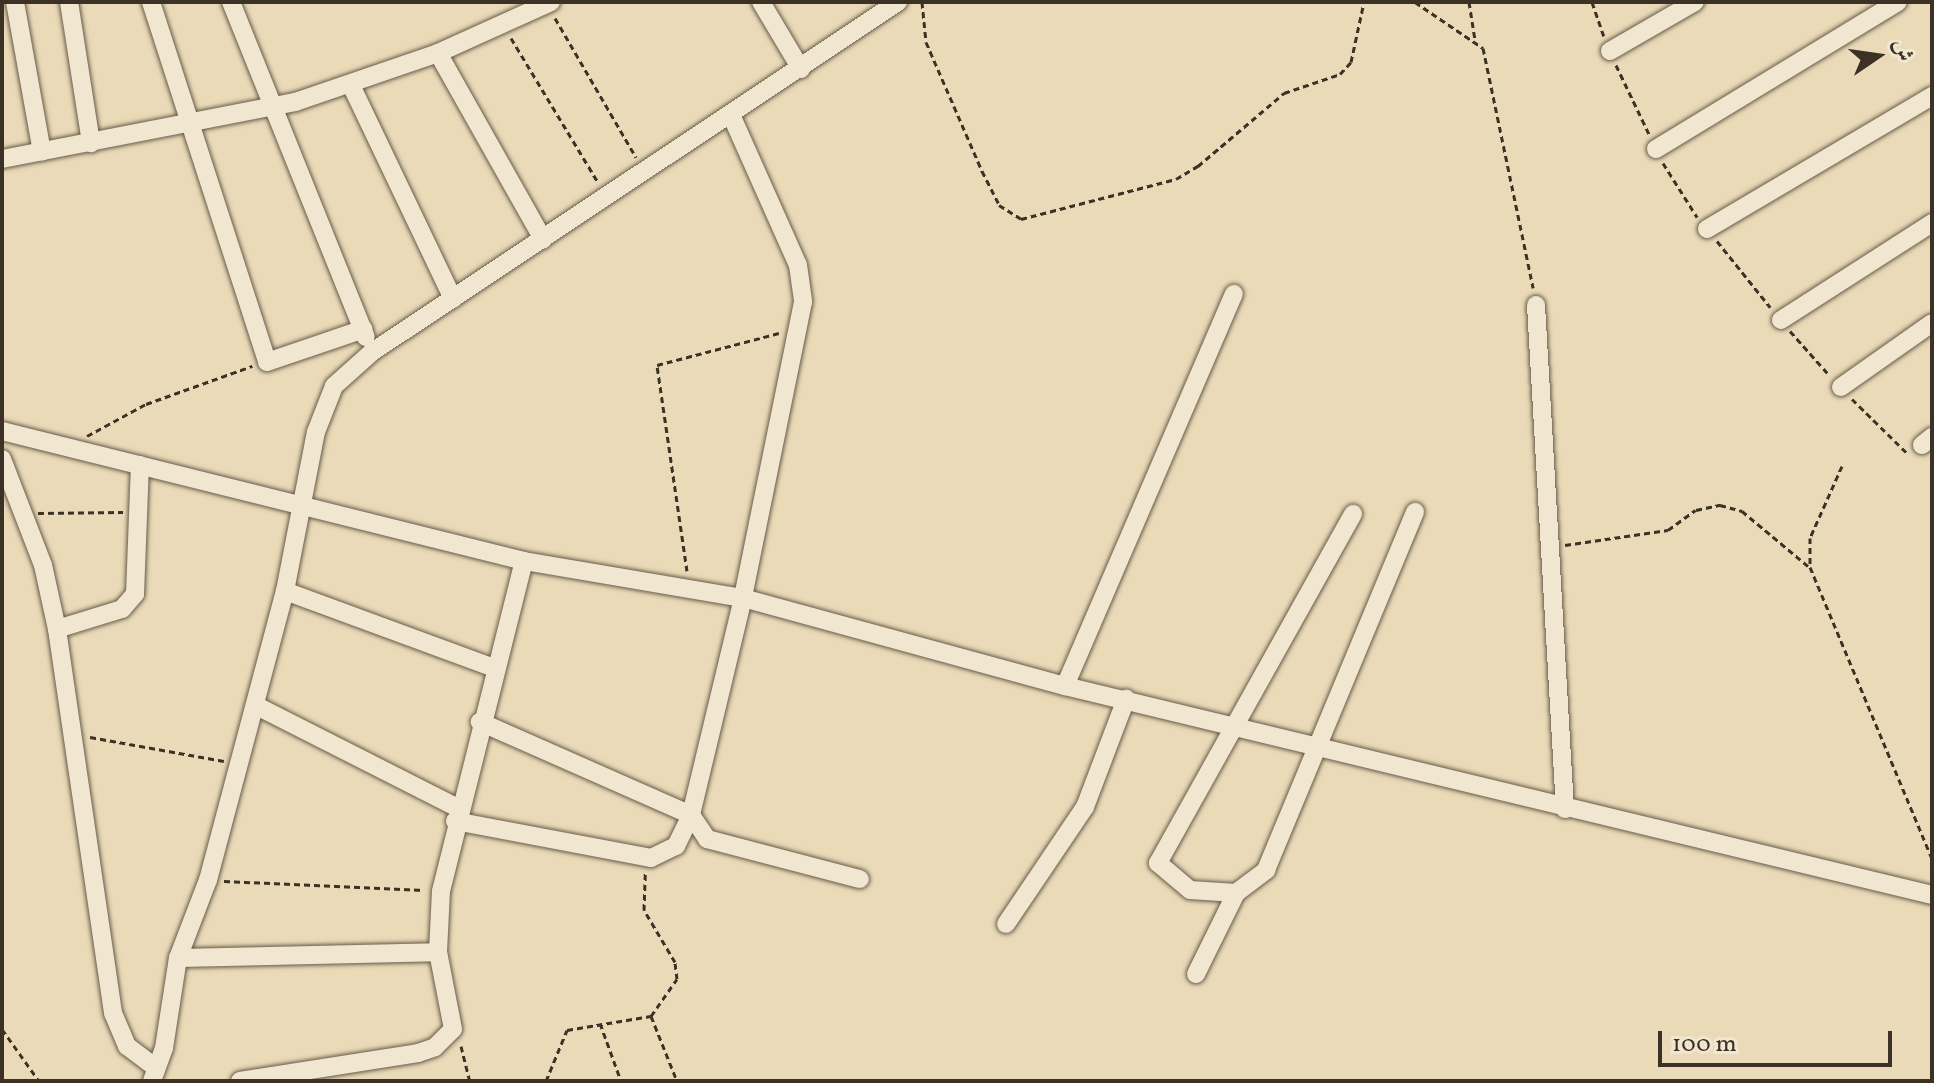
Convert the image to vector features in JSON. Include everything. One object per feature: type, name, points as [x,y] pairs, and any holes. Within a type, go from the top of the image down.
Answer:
[{"type":"street","points":[[15,2],[42,152]]},
{"type":"street","points":[[69,2],[91,143]]},
{"type":"street","points":[[151,2],[187,124],[267,362],[364,329]]},
{"type":"street","points":[[231,2],[372,352]]},
{"type":"street","points":[[761,2],[801,69]]},
{"type":"street","points":[[1610,51],[1695,2]]},
{"type":"street","points":[[1656,149],[1898,2]]},
{"type":"street","points":[[2,159],[275,107],[351,85],[438,53],[549,3]]},
{"type":"street","points":[[154,1075],[178,958],[208,880],[285,591],[326,402],[334,386],[372,352],[732,117],[888,5]]},
{"type":"street","points":[[438,53],[543,239]]},
{"type":"street","points":[[351,85],[453,299]]},
{"type":"street","points":[[1707,229],[1932,96]]},
{"type":"street","points":[[255,705],[457,814],[651,858],[676,846],[691,815],[743,598],[798,337],[803,282],[732,117]]},
{"type":"street","points":[[1781,320],[1932,223]]},
{"type":"street","points":[[1065,686],[1234,294]]},
{"type":"street","points":[[1536,305],[1553,547],[1565,809]]},
{"type":"street","points":[[1841,387],[1932,323]]},
{"type":"street","points":[[2,431],[301,509],[524,561],[743,598],[1065,686],[1565,809],[1932,895]]},
{"type":"street","points":[[2,459],[26,514],[57,629],[113,1013],[127,1046],[154,1075]]},
{"type":"street","points":[[57,629],[131,603],[140,465]]},
{"type":"street","points":[[1196,974],[1236,893],[1266,870],[1320,748],[1415,512]]},
{"type":"street","points":[[1236,893],[1190,890],[1158,863],[1353,514]]},
{"type":"street","points":[[240,1081],[418,1053],[435,1047],[453,1029],[438,952],[441,891],[480,722],[524,561]]},
{"type":"street","points":[[285,591],[494,668]]},
{"type":"street","points":[[1006,924],[1085,807],[1126,699]]},
{"type":"street","points":[[480,722],[691,815],[707,839],[860,879]]},
{"type":"street","points":[[178,958],[438,952]]},
{"type":"path","points":[[922,2],[926,42],[982,171],[999,205],[1021,219],[1176,179],[1198,166],[1284,93],[1340,74],[1351,62],[1364,2]]},
{"type":"path","points":[[1415,2],[1475,39]]},
{"type":"path","points":[[1469,2],[1475,39],[1487,60],[1536,305]]},
{"type":"path","points":[[1592,2],[1610,51],[1680,195],[1781,320],[1900,450],[1927,441]]},
{"type":"path","points":[[549,3],[645,173]]},
{"type":"path","points":[[503,25],[607,197]]},
{"type":"path","points":[[690,588],[657,365],[759,335],[798,337]]},
{"type":"path","points":[[68,446],[146,404],[267,362]]},
{"type":"path","points":[[1842,466],[1810,538],[1810,567],[1932,859]]},
{"type":"path","points":[[1553,547],[1668,530],[1696,510],[1720,505],[1742,511],[1810,567]]},
{"type":"path","points":[[26,514],[138,512]]},
{"type":"path","points":[[74,734],[239,764]]},
{"type":"path","points":[[546,1081],[567,1030],[651,1016],[677,979],[678,969],[641,896],[651,858]]},
{"type":"path","points":[[208,880],[441,891]]},
{"type":"path","points":[[651,1016],[677,1081]]},
{"type":"path","points":[[600,1023],[621,1081]]},
{"type":"path","points":[[2,1029],[39,1081]]},
{"type":"path","points":[[453,1029],[470,1081]]}]
